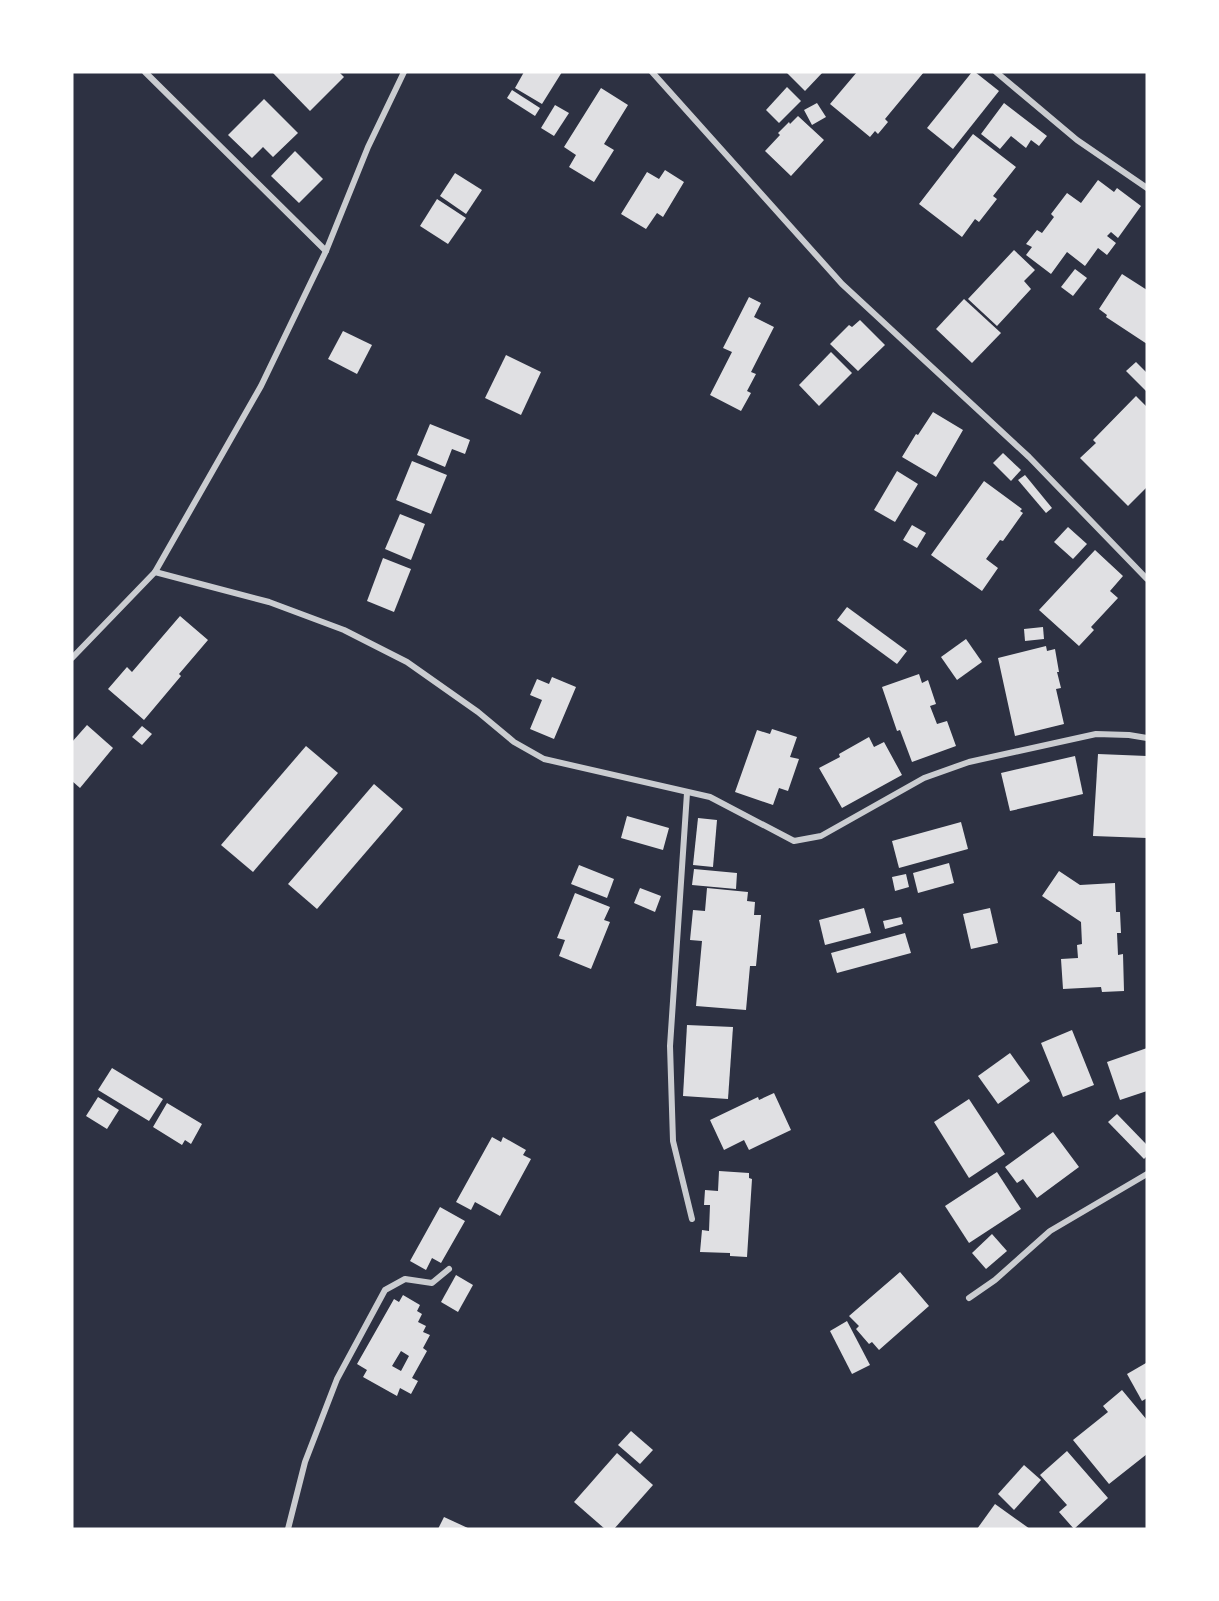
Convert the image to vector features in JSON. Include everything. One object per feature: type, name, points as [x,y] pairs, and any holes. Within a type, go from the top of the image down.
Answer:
[{"type":"street","points":[[145,72],[326,251]]},
{"type":"street","points":[[72,658],[155,572],[261,386],[326,251],[368,147],[404,72]]},
{"type":"street","points":[[652,72],[842,284],[1029,457],[1147,579]]},
{"type":"street","points":[[996,72],[1077,140],[1147,188]]},
{"type":"street","points":[[155,572],[269,602],[344,630],[407,662],[478,712],[514,742],[544,759],[710,797],[794,841],[821,836],[924,778],[969,762],[1096,734],[1147,738]]},
{"type":"street","points":[[687,793],[670,1046],[673,1141],[692,1219]]},
{"type":"street","points":[[969,1298],[995,1280],[1050,1231],[1147,1174]]},
{"type":"street","points":[[288,1529],[306,1462],[337,1379],[385,1290],[405,1279],[432,1283],[449,1269]]},
{"type":"building","points":[[272,72],[339,72],[344,77],[310,111]]},
{"type":"building","points":[[524,72],[562,72],[542,104],[515,88]]},
{"type":"building","points":[[786,72],[823,72],[805,91]]},
{"type":"building","points":[[857,72],[924,72],[885,119],[888,122],[878,134],[875,131],[870,137],[830,104]]},
{"type":"building","points":[[972,72],[999,91],[953,149],[927,128]]},
{"type":"building","points":[[787,87],[801,101],[779,123],[766,110]]},
{"type":"building","points":[[601,88],[628,105],[604,144],[614,150],[594,182],[569,167],[576,155],[564,147]]},
{"type":"building","points":[[512,90],[540,108],[535,116],[507,98]]},
{"type":"building","points":[[264,99],[298,133],[273,157],[263,147],[252,158],[228,135]]},
{"type":"building","points":[[817,103],[826,117],[812,125],[804,110]]},
{"type":"building","points":[[1004,103],[1047,136],[1039,146],[1031,140],[1026,148],[1011,136],[1000,149],[981,134]]},
{"type":"building","points":[[555,105],[569,113],[554,136],[541,128]]},
{"type":"building","points":[[798,116],[824,140],[791,176],[765,151],[780,135],[778,133]]},
{"type":"building","points":[[973,134],[1016,167],[993,196],[997,199],[979,222],[975,219],[962,237],[919,204]]},
{"type":"building","points":[[295,151],[323,179],[299,203],[271,176]]},
{"type":"building","points":[[665,170],[684,182],[663,217],[657,213],[646,229],[621,214],[647,172],[659,179]]},
{"type":"building","points":[[455,173],[482,190],[466,214],[440,196]]},
{"type":"building","points":[[1098,180],[1114,192],[1117,188],[1141,206],[1118,238],[1111,232],[1107,236],[1116,243],[1107,255],[1098,248],[1085,266],[1067,252],[1051,274],[1026,255],[1032,247],[1026,244],[1037,230],[1042,233],[1054,217],[1051,214],[1067,193],[1081,203]]},
{"type":"building","points":[[437,199],[466,218],[448,244],[420,226]]},
{"type":"building","points":[[1014,250],[1035,270],[1024,281],[1031,289],[997,326],[968,299]]},
{"type":"building","points":[[1075,269],[1087,278],[1073,296],[1061,287]]},
{"type":"building","points":[[1122,274],[1147,290],[1147,344],[1106,317],[1107,315],[1099,309]]},
{"type":"building","points":[[749,297],[761,303],[754,317],[774,327],[751,372],[756,374],[747,391],[751,393],[741,411],[710,395],[732,352],[723,348]]},
{"type":"building","points":[[964,299],[1001,333],[972,363],[936,329]]},
{"type":"building","points":[[860,320],[885,345],[858,371],[830,344],[849,325],[852,327]]},
{"type":"building","points":[[343,331],[372,345],[357,374],[328,359]]},
{"type":"building","points":[[831,352],[852,373],[819,406],[799,385]]},
{"type":"building","points":[[506,355],[541,372],[521,415],[485,398]]},
{"type":"building","points":[[1136,362],[1147,373],[1147,392],[1126,371]]},
{"type":"building","points":[[1136,396],[1147,407],[1147,487],[1128,506],[1080,458],[1096,443],[1093,440]]},
{"type":"building","points":[[933,412],[963,430],[936,477],[902,457]]},
{"type":"building","points":[[430,424],[470,440],[465,454],[452,449],[445,467],[417,455]]},
{"type":"building","points":[[1003,453],[1021,470],[1011,481],[993,463]]},
{"type":"building","points":[[412,461],[447,475],[431,514],[396,500]]},
{"type":"building","points":[[897,471],[918,484],[895,522],[874,510]]},
{"type":"building","points":[[1025,475],[1052,508],[1046,513],[1018,480]]},
{"type":"building","points":[[984,481],[1022,509],[1020,511],[1023,513],[1003,541],[1000,540],[986,559],[998,568],[982,591],[931,555]]},
{"type":"building","points":[[400,514],[425,524],[411,560],[385,549]]},
{"type":"building","points":[[912,525],[926,533],[917,548],[903,540]]},
{"type":"building","points":[[1068,527],[1087,544],[1073,559],[1054,542]]},
{"type":"building","points":[[1095,550],[1123,576],[1110,591],[1118,598],[1091,627],[1094,630],[1079,646],[1039,610]]},
{"type":"building","points":[[383,558],[411,569],[394,612],[367,601]]},
{"type":"building","points":[[847,607],[907,651],[897,664],[837,620]]},
{"type":"building","points":[[180,616],[208,640],[144,720],[108,689],[127,667],[132,672]]},
{"type":"building","points":[[1043,627],[1044,639],[1025,641],[1024,629]]},
{"type":"building","points":[[966,639],[982,662],[957,680],[941,657]]},
{"type":"building","points":[[1046,646],[1047,651],[1055,649],[1061,688],[1056,689],[1064,724],[1015,736],[998,658]]},
{"type":"building","points":[[919,674],[922,683],[928,680],[936,704],[930,706],[937,724],[947,721],[956,746],[912,762],[900,730],[897,731],[882,687]]},
{"type":"building","points":[[552,677],[576,687],[554,739],[530,729],[542,700],[530,695],[537,679],[549,684]]},
{"type":"building","points":[[87,725],[113,748],[80,788],[72,781],[72,742]]},
{"type":"building","points":[[142,726],[152,734],[142,745],[132,737]]},
{"type":"building","points":[[772,729],[797,737],[790,757],[799,759],[788,791],[779,788],[773,805],[735,792],[757,730],[770,734]]},
{"type":"building","points":[[869,737],[874,747],[884,742],[902,775],[842,808],[819,768]]},
{"type":"building","points":[[306,746],[338,773],[253,872],[221,845]]},
{"type":"building","points":[[1098,754],[1147,756],[1147,838],[1093,836]]},
{"type":"building","points":[[1075,756],[1083,794],[1010,811],[1001,773]]},
{"type":"building","points":[[374,784],[403,809],[317,909],[288,884]]},
{"type":"building","points":[[627,816],[669,828],[663,850],[621,838]]},
{"type":"building","points":[[698,818],[717,820],[713,867],[693,865]]},
{"type":"building","points":[[961,822],[968,849],[899,868],[892,841]]},
{"type":"building","points":[[949,863],[954,883],[918,893],[913,873]]},
{"type":"building","points":[[579,865],[614,879],[607,898],[571,884]]},
{"type":"building","points":[[694,869],[737,873],[736,889],[692,885]]},
{"type":"building","points":[[1059,871],[1080,885],[1115,883],[1116,912],[1120,912],[1121,933],[1117,933],[1118,955],[1123,954],[1124,991],[1102,992],[1101,987],[1063,989],[1061,959],[1078,958],[1077,945],[1082,944],[1081,922],[1042,896]]},
{"type":"building","points":[[906,874],[909,887],[895,891],[892,877]]},
{"type":"building","points":[[640,888],[661,896],[655,912],[634,903]]},
{"type":"building","points":[[707,888],[748,892],[747,901],[755,902],[754,915],[761,915],[756,966],[750,966],[746,1010],[696,1006],[702,941],[690,940],[693,910],[705,911]]},
{"type":"building","points":[[575,893],[610,907],[604,920],[610,922],[591,969],[559,956],[565,940],[557,938]]},
{"type":"building","points":[[864,908],[871,933],[825,945],[819,920]]},
{"type":"building","points":[[990,908],[998,943],[971,949],[963,914]]},
{"type":"building","points":[[901,917],[903,924],[885,929],[883,921]]},
{"type":"building","points":[[905,933],[911,953],[837,973],[831,953]]},
{"type":"building","points":[[687,1025],[733,1027],[728,1099],[683,1096]]},
{"type":"building","points":[[1072,1030],[1094,1085],[1063,1097],[1041,1043]]},
{"type":"building","points":[[1147,1048],[1147,1091],[1120,1100],[1107,1062]]},
{"type":"building","points":[[1010,1053],[1030,1081],[998,1104],[978,1076]]},
{"type":"building","points":[[112,1068],[163,1099],[149,1121],[98,1090]]},
{"type":"building","points":[[774,1093],[791,1130],[749,1150],[744,1140],[724,1150],[710,1120],[758,1097],[759,1100]]},
{"type":"building","points":[[98,1097],[119,1110],[107,1129],[86,1116]]},
{"type":"building","points":[[969,1099],[1005,1154],[969,1178],[934,1122]]},
{"type":"building","points":[[167,1103],[202,1124],[191,1144],[185,1140],[182,1145],[153,1127]]},
{"type":"building","points":[[1117,1114],[1147,1145],[1147,1156],[1144,1159],[1108,1122]]},
{"type":"building","points":[[1053,1132],[1079,1167],[1037,1198],[1023,1179],[1017,1183],[1005,1167]]},
{"type":"building","points":[[492,1137],[501,1142],[503,1137],[526,1150],[523,1155],[531,1159],[500,1216],[475,1202],[471,1210],[456,1202]]},
{"type":"building","points":[[719,1171],[749,1173],[749,1178],[752,1179],[747,1257],[730,1256],[730,1253],[700,1252],[702,1230],[709,1231],[710,1205],[704,1205],[705,1190],[718,1191]]},
{"type":"building","points":[[997,1172],[1021,1209],[969,1243],[945,1206]]},
{"type":"building","points":[[440,1207],[465,1221],[441,1263],[432,1258],[426,1270],[410,1261]]},
{"type":"building","points":[[992,1234],[1007,1251],[986,1269],[972,1253]]},
{"type":"building","points":[[900,1272],[929,1306],[879,1350],[872,1342],[869,1344],[856,1329],[859,1326],[849,1316]]},
{"type":"building","points":[[456,1275],[473,1285],[458,1312],[441,1302]]},
{"type":"building","points":[[403,1295],[420,1305],[417,1311],[422,1314],[418,1322],[426,1326],[423,1332],[430,1335],[423,1348],[427,1351],[412,1378],[418,1381],[411,1394],[400,1388],[397,1396],[363,1377],[367,1370],[357,1364],[394,1299],[399,1302]],"holes":[[[401,1351],[409,1356],[401,1371],[392,1366]]]},
{"type":"building","points":[[847,1321],[870,1365],[852,1374],[830,1331]]},
{"type":"building","points":[[1146,1363],[1147,1398],[1142,1401],[1127,1374]]},
{"type":"building","points":[[1122,1390],[1147,1420],[1147,1454],[1109,1484],[1073,1440],[1108,1412],[1103,1406]]},
{"type":"building","points":[[631,1431],[653,1450],[640,1464],[618,1445]]},
{"type":"building","points":[[1067,1451],[1108,1498],[1074,1529],[1059,1512],[1067,1505],[1040,1475]]},
{"type":"building","points":[[617,1453],[653,1485],[614,1529],[605,1529],[574,1502]]},
{"type":"building","points":[[1024,1465],[1041,1480],[1014,1510],[998,1494]]},
{"type":"building","points":[[995,1504],[1030,1529],[977,1529]]},
{"type":"building","points":[[444,1517],[470,1529],[438,1529]]}]
